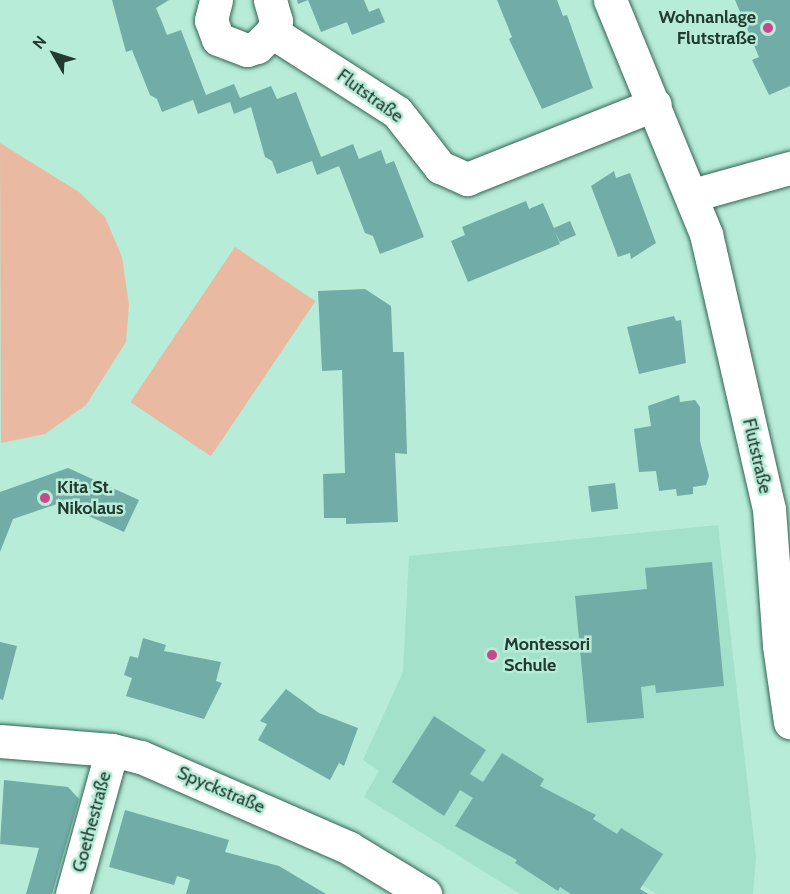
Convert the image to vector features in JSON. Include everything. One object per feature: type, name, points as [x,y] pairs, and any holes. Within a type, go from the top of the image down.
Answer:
[{"type":"street","name":"Flutstraße","points":[[216,0],[211,20],[225,45],[236,49],[257,47],[271,16],[397,112],[440,167],[467,179],[655,104]]},
{"type":"street","name":"Flutstraße","points":[[610,0],[693,195],[780,507],[779,646],[790,722]]},
{"type":"street","points":[[693,195],[790,168]]},
{"type":"street","name":"Spyckstraße","points":[[0,741],[112,750],[239,797],[349,848],[425,894]]},
{"type":"street","name":"Goethestraße","points":[[72,894],[112,750]]},
{"type":"shaded area","points":[[0,143],[79,192],[105,217],[122,257],[129,305],[126,342],[86,405],[45,434],[1,443]]},
{"type":"shaded area","points":[[235,247],[315,301],[211,456],[130,402]]},
{"type":"shaded area","points":[[718,525],[756,857],[753,894],[657,894],[637,882],[629,894],[520,894],[364,797],[379,771],[363,760],[403,672],[409,556]]},
{"type":"building","points":[[112,0],[169,0],[156,8],[167,35],[181,30],[206,95],[234,84],[240,98],[271,86],[277,99],[296,92],[321,157],[353,144],[359,159],[381,150],[386,164],[394,161],[424,237],[380,254],[373,236],[365,233],[339,166],[317,175],[312,161],[277,174],[272,161],[265,157],[251,107],[234,114],[230,102],[198,114],[193,100],[162,112],[157,99],[150,95],[132,50],[126,52]]},
{"type":"building","points":[[308,0],[364,0],[369,12],[379,8],[385,22],[352,35],[347,22],[321,32]]},
{"type":"building","points":[[497,0],[557,0],[563,16],[567,15],[593,88],[542,109],[509,39],[512,37]]},
{"type":"building","name":"Wohnanlage Flutstraße","points":[[735,0],[790,0],[790,86],[769,95],[752,60],[759,57]]},
{"type":"building","points":[[614,171],[616,178],[630,173],[656,243],[631,259],[630,253],[618,257],[591,186]]},
{"type":"building","points":[[526,201],[529,209],[543,203],[554,228],[570,221],[576,235],[560,242],[555,232],[560,244],[468,282],[451,241],[465,235],[462,227]]},
{"type":"building","points":[[365,289],[391,306],[393,352],[404,352],[407,454],[395,453],[398,522],[346,524],[346,518],[324,518],[323,474],[345,473],[342,370],[322,371],[318,291]]},
{"type":"building","points":[[674,316],[676,321],[681,320],[686,363],[639,374],[627,327]]},
{"type":"building","points":[[679,395],[680,402],[695,400],[700,407],[700,441],[709,476],[706,485],[693,487],[693,494],[677,496],[676,489],[659,491],[656,471],[639,472],[634,429],[651,426],[648,406]]},
{"type":"building","points":[[68,468],[139,500],[124,532],[60,503],[13,519],[0,552],[0,492]]},
{"type":"building","points":[[615,483],[618,509],[591,512],[588,486]]},
{"type":"building","points":[[712,562],[724,686],[656,693],[655,685],[641,687],[644,718],[587,723],[575,596],[647,589],[645,568]]},
{"type":"building","points":[[143,638],[166,645],[164,651],[221,662],[216,681],[222,683],[204,719],[126,696],[132,678],[124,675],[130,656],[138,658]]},
{"type":"building","points":[[0,642],[17,646],[3,700],[0,699]]},
{"type":"building","points":[[286,689],[319,713],[358,728],[344,766],[339,763],[330,780],[258,740],[267,724],[260,721]]},
{"type":"building","points":[[434,716],[486,750],[470,774],[483,782],[502,753],[544,779],[540,786],[596,815],[593,819],[617,834],[621,828],[663,854],[640,889],[648,894],[571,894],[560,887],[558,891],[515,863],[517,860],[455,826],[473,798],[460,790],[444,816],[392,782]]},
{"type":"building","points":[[4,780],[68,787],[79,799],[52,894],[26,894],[39,848],[0,844]]},
{"type":"building","points":[[125,810],[229,840],[225,852],[279,866],[326,894],[186,894],[190,880],[177,876],[174,885],[109,867]]},
{"type":"place","name":"Wohnanlage Flutstraße","points":[[768,28]]},
{"type":"place","name":"Kita St. Nikolaus","points":[[45,498]]},
{"type":"place","name":"Montessori Schule","points":[[492,655]]}]
